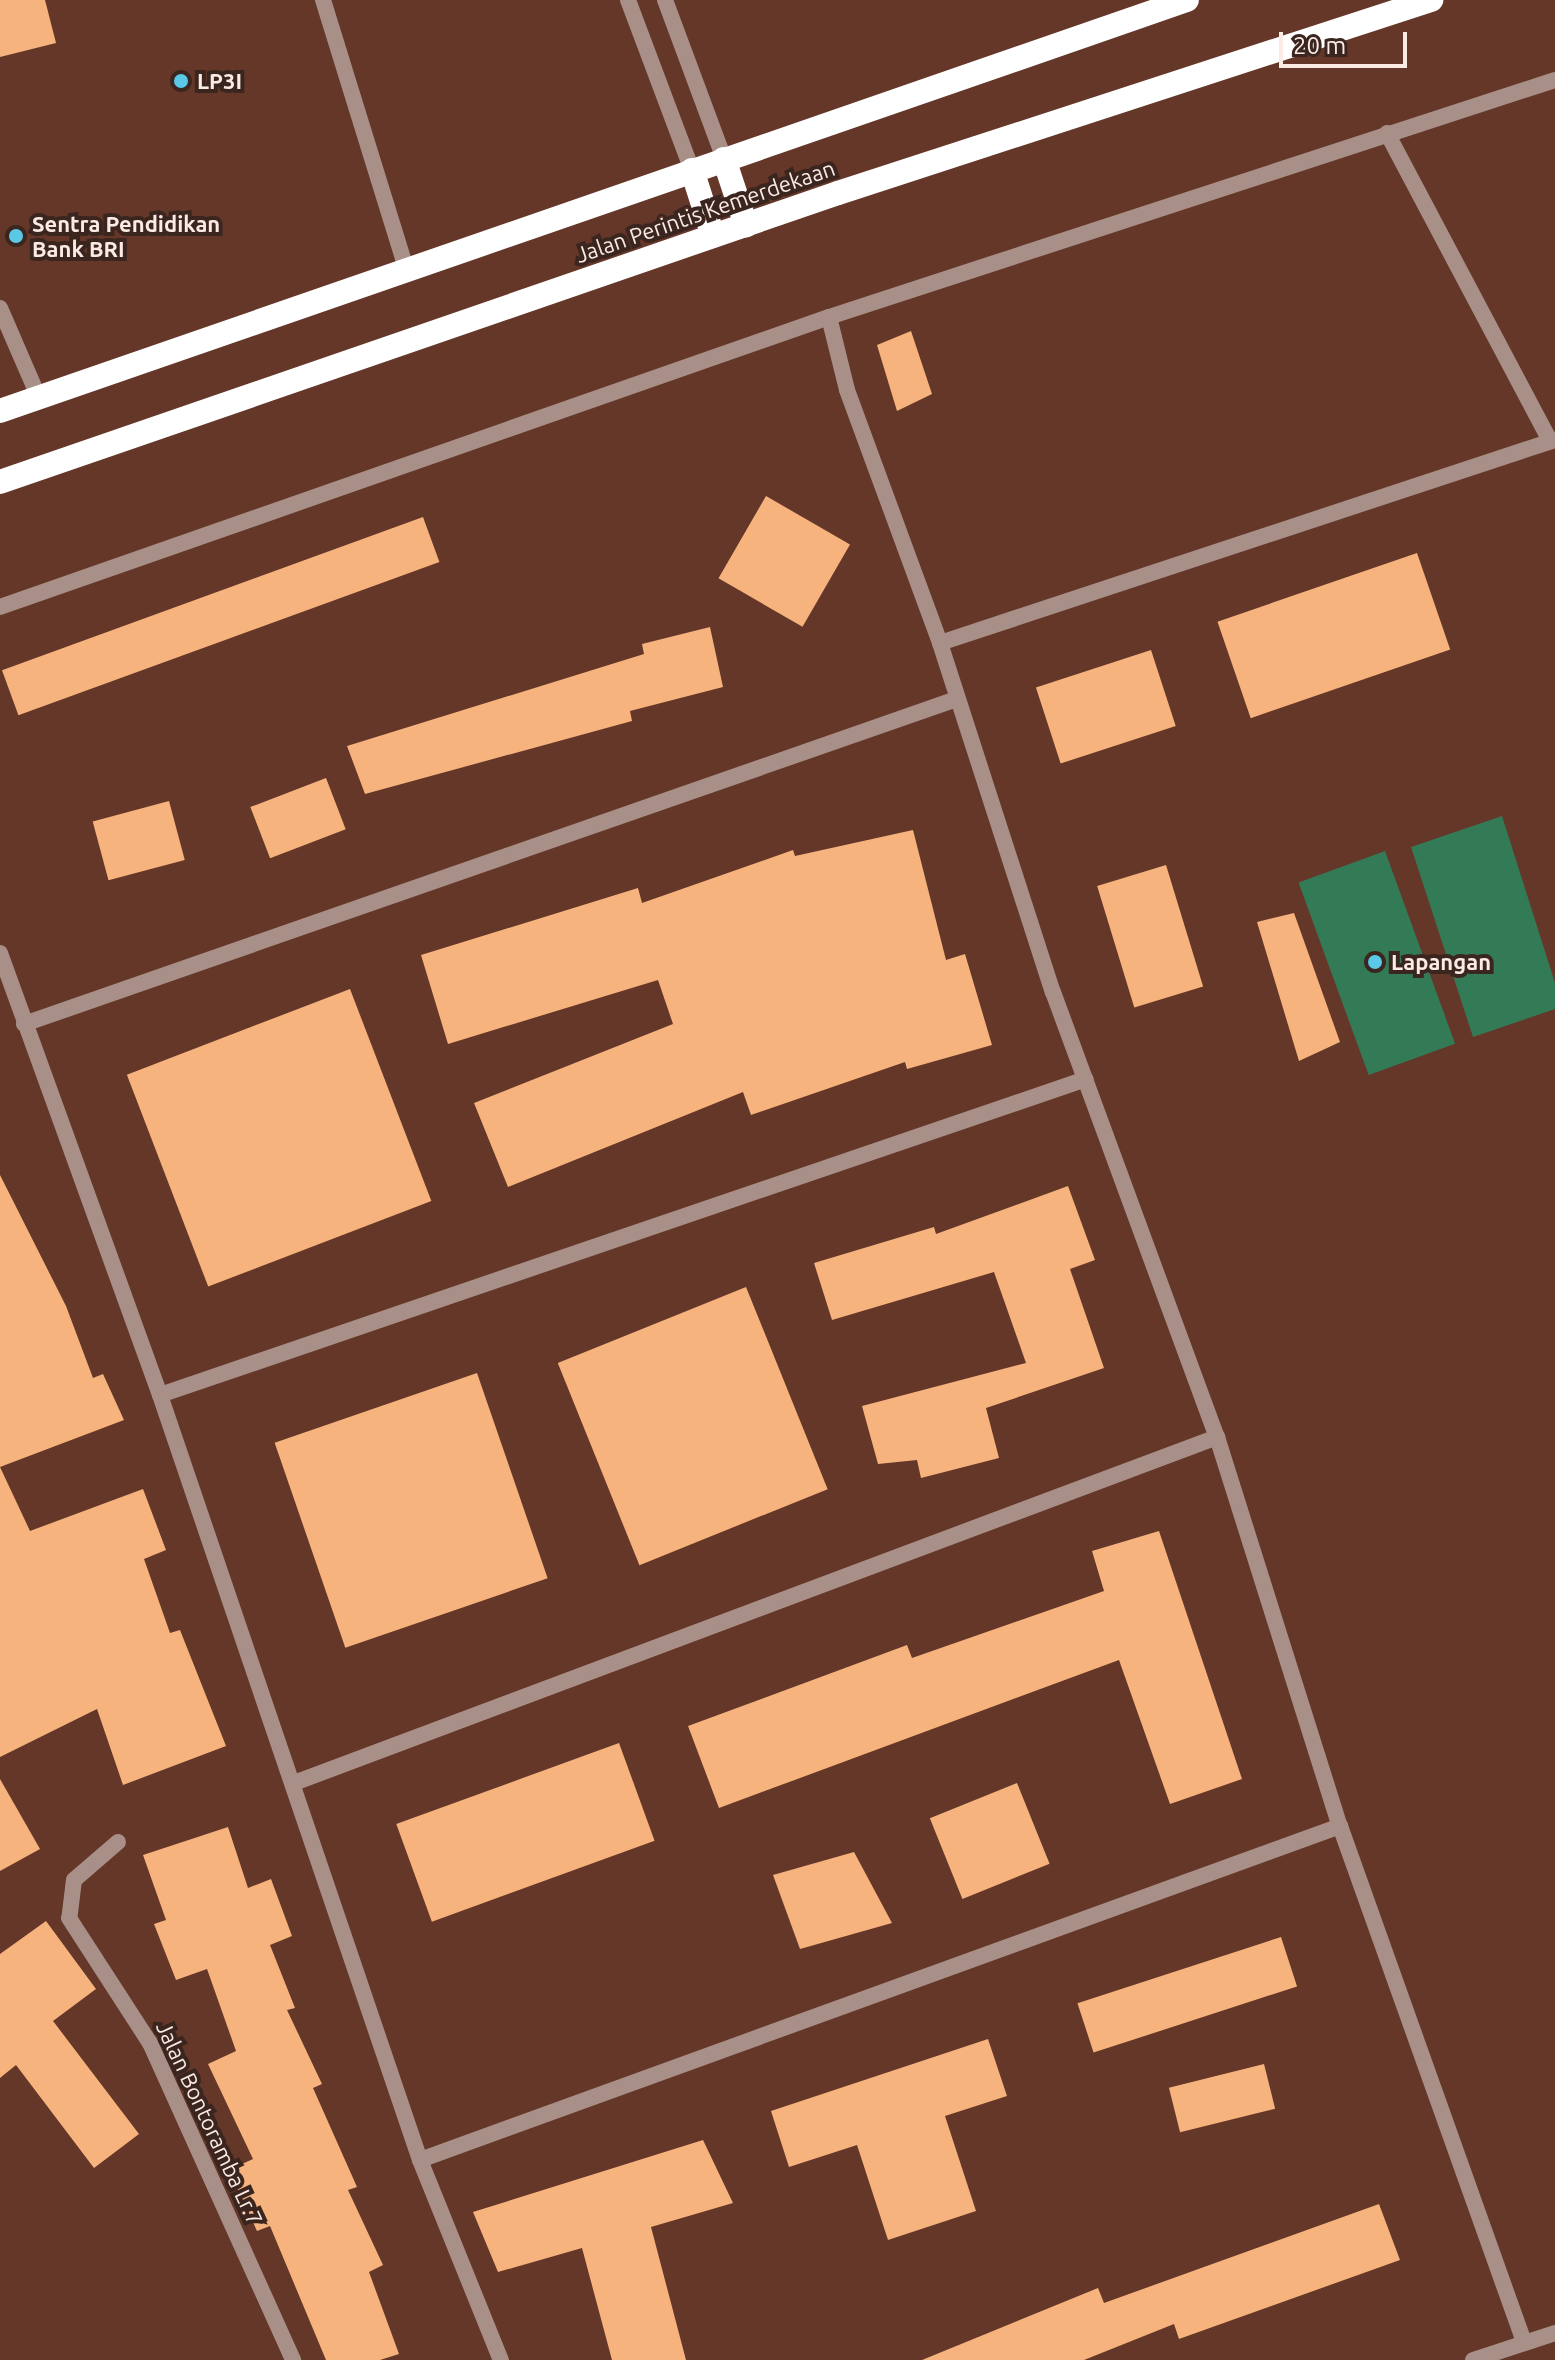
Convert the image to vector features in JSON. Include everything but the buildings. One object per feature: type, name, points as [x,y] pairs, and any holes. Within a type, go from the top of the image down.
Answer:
[{"type":"highway","name":"Jalan Perintis Kemerdekaan","points":[[0,411],[1187,0]]},
{"type":"highway","name":"Jalan Perintis Kemerdekaan","points":[[0,482],[713,236],[1431,0]]},
{"type":"highway","points":[[724,159],[746,225]]},
{"type":"highway","points":[[692,170],[713,236]]},
{"type":"street","points":[[323,0],[406,268]]},
{"type":"street","points":[[628,0],[692,170]]},
{"type":"street","points":[[665,0],[724,159]]},
{"type":"street","points":[[0,607],[829,317],[1555,80]]},
{"type":"street","points":[[940,643],[1552,441],[1387,133]]},
{"type":"street","points":[[0,308],[39,398]]},
{"type":"street","points":[[829,317],[847,390],[940,643],[1086,1079],[1217,1437],[1340,1826],[1524,2342]]},
{"type":"street","points":[[24,1024],[957,699]]},
{"type":"street","points":[[0,953],[160,1395],[420,2160],[501,2360]]},
{"type":"street","points":[[160,1395],[1086,1079]]},
{"type":"street","points":[[294,1783],[1217,1437]]},
{"type":"street","points":[[420,2160],[1340,1826]]},
{"type":"street","name":"Jalan Bontoramba Lr.7","points":[[118,1842],[74,1880],[69,1918],[150,2043],[293,2360]]},
{"type":"street","points":[[1473,2360],[1555,2333]]},
{"type":"green space","name":"Lapangan","points":[[1502,816],[1555,983],[1555,1009],[1473,1037],[1411,847]]},
{"type":"green space","name":"Lapangan","points":[[1385,851],[1455,1044],[1369,1075],[1299,882]]},
{"type":"place","name":"LP3I","points":[[181,81]]},
{"type":"place","name":"Sentra Pendidikan Bank BRI","points":[[16,236]]},
{"type":"place","name":"Lapangan","points":[[1375,962]]}]
